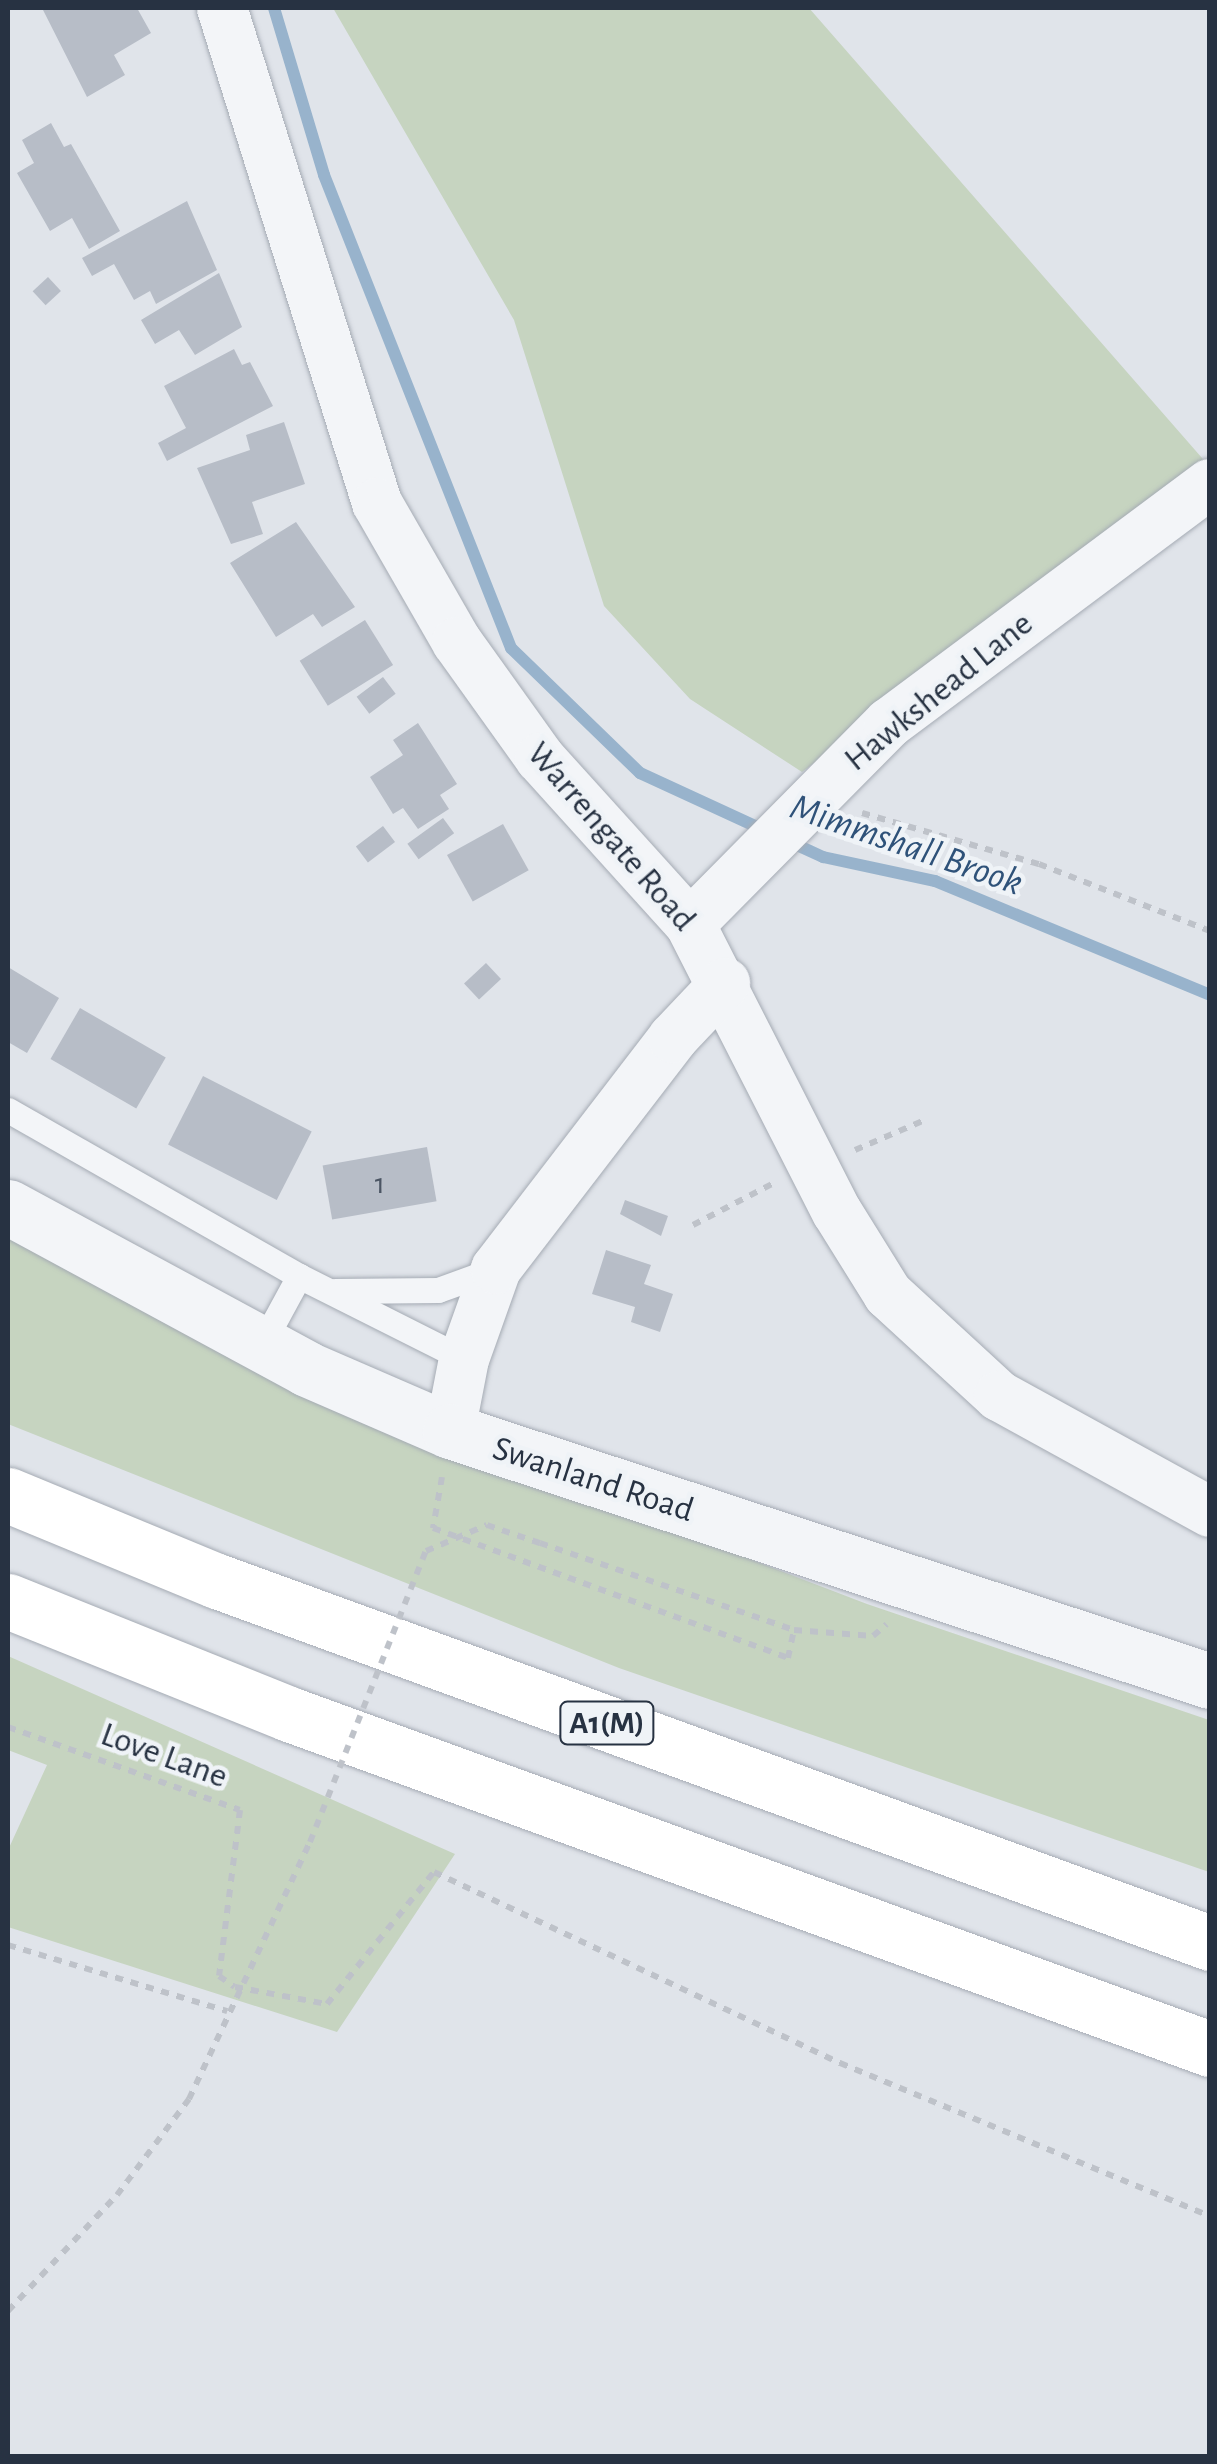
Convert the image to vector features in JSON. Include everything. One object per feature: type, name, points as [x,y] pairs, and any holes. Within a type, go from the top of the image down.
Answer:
[{"type":"highway","name":"A1(M)","points":[[8,1495],[217,1581],[1210,1943]]},
{"type":"highway","points":[[8,1601],[290,1714],[1210,2048]]},
{"type":"street","name":"Warrengate Road","points":[[222,8],[377,503],[458,642],[540,758],[690,924],[726,984],[837,1212],[888,1294],[999,1396],[1210,1512]]},
{"type":"street","name":"Hawkshead Lane","points":[[690,924],[889,724],[1210,484]]},
{"type":"street","points":[[450,1431],[464,1359],[496,1269],[673,1038],[726,984]]},
{"type":"street","name":"Swanland Road","points":[[8,1207],[261,1346],[450,1431],[1210,1681]]},
{"type":"lane","points":[[8,1110],[298,1276],[464,1359]]},
{"type":"lane","points":[[328,1291],[438,1290],[496,1269]]},
{"type":"lane","points":[[261,1346],[298,1276]]},
{"type":"path","points":[[786,827],[836,810],[939,830],[1210,931]]},
{"type":"path","points":[[450,1431],[433,1528],[788,1658],[794,1630]]},
{"type":"path","points":[[8,2311],[118,2195],[189,2099],[236,1987],[310,1842],[426,1551],[487,1525],[794,1630],[873,1636],[932,1590]]},
{"type":"path","name":"Love Lane","points":[[8,1727],[240,1810],[218,1976],[236,1987]]},
{"type":"path","points":[[236,1987],[327,2004],[434,1872],[840,2062],[1210,2216]]},
{"type":"path","points":[[8,1945],[227,2011]]},
{"type":"green space","points":[[333,8],[809,8],[1209,466],[802,772],[690,699],[604,606],[514,320]]},
{"type":"green space","points":[[8,1224],[324,1396],[867,1604],[1209,1720],[1209,1872],[619,1668],[8,1424]]},
{"type":"green space","points":[[8,1656],[455,1854],[337,2032],[8,1927],[8,1850],[47,1765],[8,1750]]},
{"type":"building","points":[[42,8],[137,8],[151,33],[114,55],[125,75],[87,97]]},
{"type":"building","points":[[51,123],[64,147],[71,144],[120,231],[89,249],[72,218],[50,231],[17,173],[34,163],[22,140]]},
{"type":"building","points":[[187,201],[217,270],[156,304],[150,291],[134,300],[114,264],[92,276],[82,258]]},
{"type":"building","points":[[219,273],[242,327],[195,355],[179,330],[155,344],[141,320]]},
{"type":"building","points":[[48,277],[61,291],[46,305],[33,291]]},
{"type":"building","points":[[234,349],[242,365],[250,362],[273,406],[167,461],[158,443],[186,428],[164,386]]},
{"type":"building","points":[[284,422],[305,484],[252,502],[263,534],[231,544],[197,468],[250,450],[246,435]]},
{"type":"building","points":[[296,522],[355,607],[322,627],[313,614],[276,637],[230,563]]},
{"type":"building","points":[[365,620],[393,665],[328,706],[300,661]]},
{"type":"building","points":[[383,677],[396,694],[369,714],[357,697]]},
{"type":"building","points":[[418,723],[457,784],[440,795],[449,809],[418,829],[403,808],[393,814],[370,777],[403,755],[393,740]]},
{"type":"building","points":[[443,818],[454,833],[419,859],[407,844]]},
{"type":"building","points":[[503,824],[529,870],[473,901],[447,855]]},
{"type":"building","points":[[383,826],[395,842],[368,862],[356,846]]},
{"type":"building","points":[[486,963],[501,979],[479,1000],[464,983]]},
{"type":"building","points":[[8,967],[59,998],[27,1053],[8,1042]]},
{"type":"building","points":[[80,1008],[166,1058],[136,1109],[51,1059]]},
{"type":"building","points":[[203,1076],[312,1131],[277,1200],[168,1145]]},
{"type":"building","points":[[427,1147],[437,1201],[332,1220],[323,1165]]},
{"type":"building","points":[[625,1200],[668,1216],[661,1236],[620,1214]]},
{"type":"building","points":[[606,1250],[651,1265],[644,1284],[673,1294],[660,1332],[631,1322],[635,1307],[592,1294]]},
{"type":"waterway","points":[[274,8],[324,175],[511,648],[640,773],[768,832]]},
{"type":"waterway","name":"Mimmshall Brook","points":[[786,840],[823,857],[935,881],[1210,995]]}]
